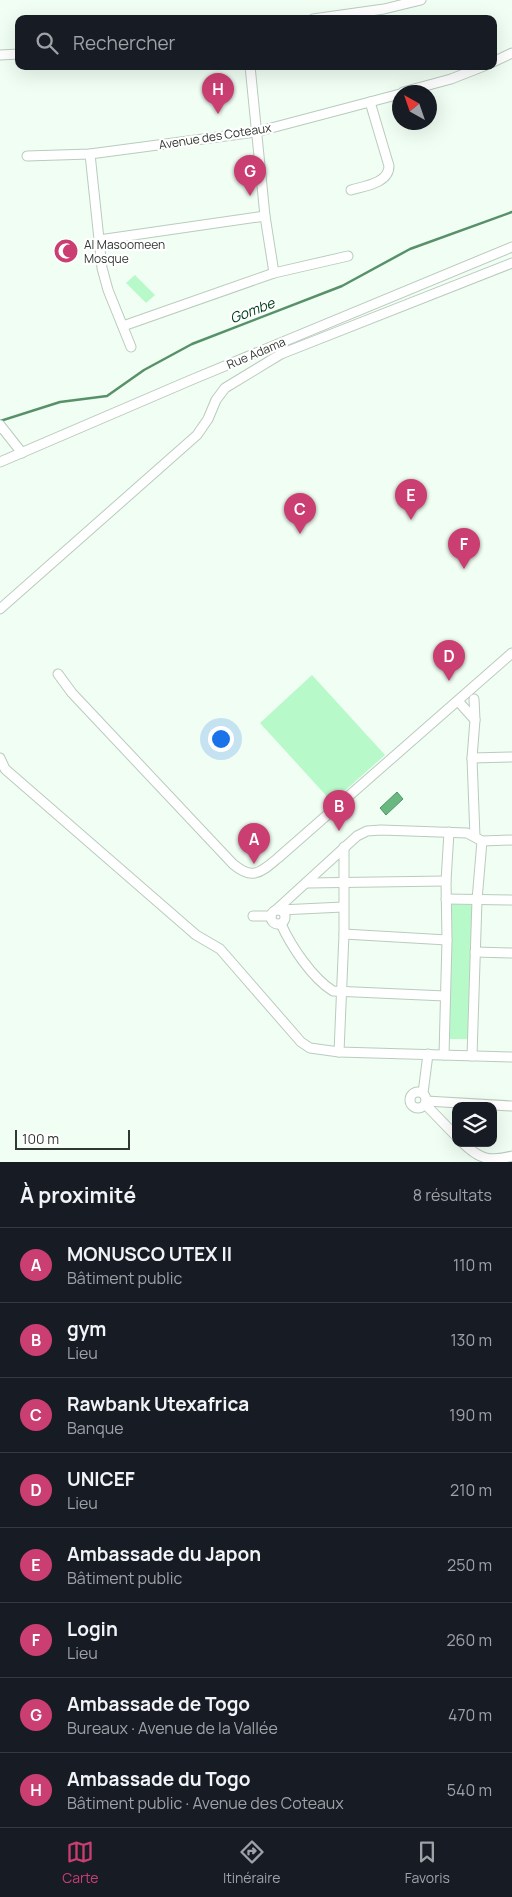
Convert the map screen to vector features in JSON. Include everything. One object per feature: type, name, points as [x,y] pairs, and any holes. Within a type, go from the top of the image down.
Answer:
[{"type":"street","points":[[345,15],[384,10],[421,0]]},
{"type":"street","points":[[497,60],[512,53]]},
{"type":"street","points":[[0,55],[15,54]]},
{"type":"street","points":[[250,70],[265,216],[274,273]]},
{"type":"street","points":[[429,85],[474,70]]},
{"type":"street","name":"Avenue des Coteaux","points":[[27,156],[90,154],[256,132],[392,96]]},
{"type":"street","points":[[351,190],[385,178],[389,172],[389,166],[370,102]]},
{"type":"street","points":[[90,154],[104,275],[131,347]]},
{"type":"street","points":[[99,240],[265,216]]},
{"type":"street","name":"Rue Adama","points":[[0,462],[200,376],[512,247]]},
{"type":"street","points":[[123,326],[274,273],[348,256]]},
{"type":"street","points":[[0,609],[197,435],[208,420],[216,400],[234,380],[280,354],[512,264]]},
{"type":"street","points":[[0,425],[22,453]]},
{"type":"street","points":[[58,674],[72,692],[233,864],[241,871],[250,874],[262,872],[512,652]]},
{"type":"street","points":[[472,1056],[479,839],[472,758],[475,720],[474,699]]},
{"type":"street","points":[[458,700],[475,720]]},
{"type":"street","points":[[472,758],[512,757]]},
{"type":"street","points":[[0,758],[5,769],[34,795],[196,935],[220,949],[301,1042],[310,1048],[339,1052],[512,1057]]},
{"type":"street","points":[[445,996],[333,991],[324,986],[292,946],[282,924],[274,923],[276,912],[344,847],[357,836],[367,831],[467,833],[479,839],[512,840]]},
{"type":"street","points":[[444,1055],[447,940],[446,881],[449,832]]},
{"type":"street","points":[[339,1052],[344,934],[344,847]]},
{"type":"street","points":[[307,883],[446,881]]},
{"type":"street","points":[[446,899],[512,900]]},
{"type":"street","points":[[253,916],[276,912],[343,907]]},
{"type":"street","points":[[344,934],[447,940]]},
{"type":"street","points":[[476,952],[512,953]]},
{"type":"street","points":[[428,1054],[425,1100],[452,1131]]},
{"type":"street","points":[[425,1100],[512,1106]]},
{"type":"street","points":[[468,1147],[481,1158],[498,1162],[512,1156]]},
{"type":"shaded area","points":[[135,275],[155,295],[146,303],[126,283]]},
{"type":"shaded area","points":[[312,675],[385,755],[332,802],[260,723]]},
{"type":"shaded area","points":[[397,792],[403,799],[386,815],[380,808]]},
{"type":"shaded area","points":[[451,904],[474,905],[470,1039],[448,1039]]},
{"type":"waterway","name":"Gombe","points":[[0,421],[60,402],[107,396],[144,370],[192,344],[342,286],[410,249],[512,212]]},
{"type":"place","name":"Ambassade du Togo","points":[[218,114]]},
{"type":"place","name":"Ambassade de Togo","points":[[250,196]]},
{"type":"place","name":"Al Masoomeen Mosque","points":[[66,251]]},
{"type":"place","name":"Ambassade du Japon","points":[[411,520]]},
{"type":"place","name":"Rawbank Utexafrica","points":[[300,534]]},
{"type":"place","name":"Login","points":[[464,569]]},
{"type":"place","name":"UNICEF","points":[[449,681]]},
{"type":"place","name":"gym","points":[[339,831]]},
{"type":"place","name":"MONUSCO UTEX II","points":[[254,864]]}]
